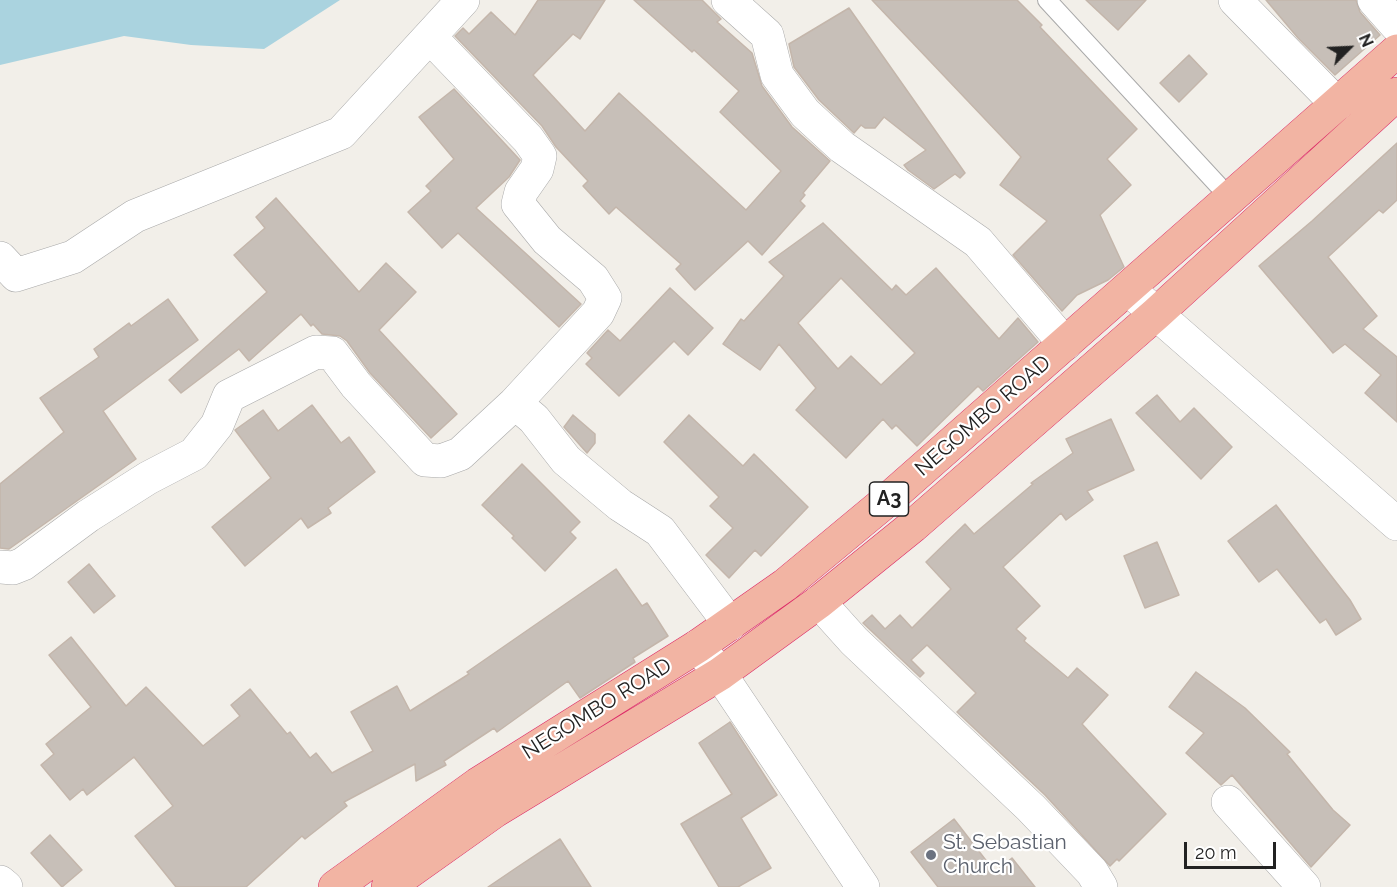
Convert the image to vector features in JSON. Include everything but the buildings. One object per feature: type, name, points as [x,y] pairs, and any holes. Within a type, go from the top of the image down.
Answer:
[{"type":"highway","name":"NEGOMBO ROAD","points":[[335,887],[478,784],[698,646],[785,585],[840,542],[1397,51]]},
{"type":"highway","name":"NEGOMBO ROAD","points":[[404,882],[495,811],[720,674],[819,602],[913,526],[1156,314],[1397,94]]},
{"type":"street","points":[[0,258],[16,275],[73,257],[135,216],[341,133],[463,0]]},
{"type":"street","points":[[728,0],[767,35],[777,75],[805,113],[842,147],[978,242],[1065,344]]},
{"type":"street","points":[[1235,0],[1337,104]]},
{"type":"street","points":[[1374,0],[1397,26]]},
{"type":"street","points":[[0,567],[13,568],[23,564],[88,516],[148,478],[194,454],[218,425],[229,396],[316,352],[332,353],[356,385],[425,460],[441,461],[460,454],[514,403],[598,313],[605,298],[593,279],[547,240],[518,204],[521,192],[537,169],[540,156],[528,139],[430,37]]},
{"type":"street","points":[[1128,289],[1397,524]]},
{"type":"street","points":[[514,403],[534,419],[566,460],[621,505],[660,531],[730,624]]},
{"type":"street","points":[[819,602],[854,641],[1031,808],[1092,872],[1101,887]]},
{"type":"street","points":[[698,646],[720,674],[863,887]]},
{"type":"street","points":[[1228,802],[1304,887]]},
{"type":"street","points":[[0,882],[6,887]]},
{"type":"lane","points":[[1047,0],[1230,198]]},
{"type":"water","points":[[0,0],[340,0],[264,49],[191,45],[124,36],[0,65]]},
{"type":"place","name":"St. Sebastian Church","points":[[931,855]]}]
